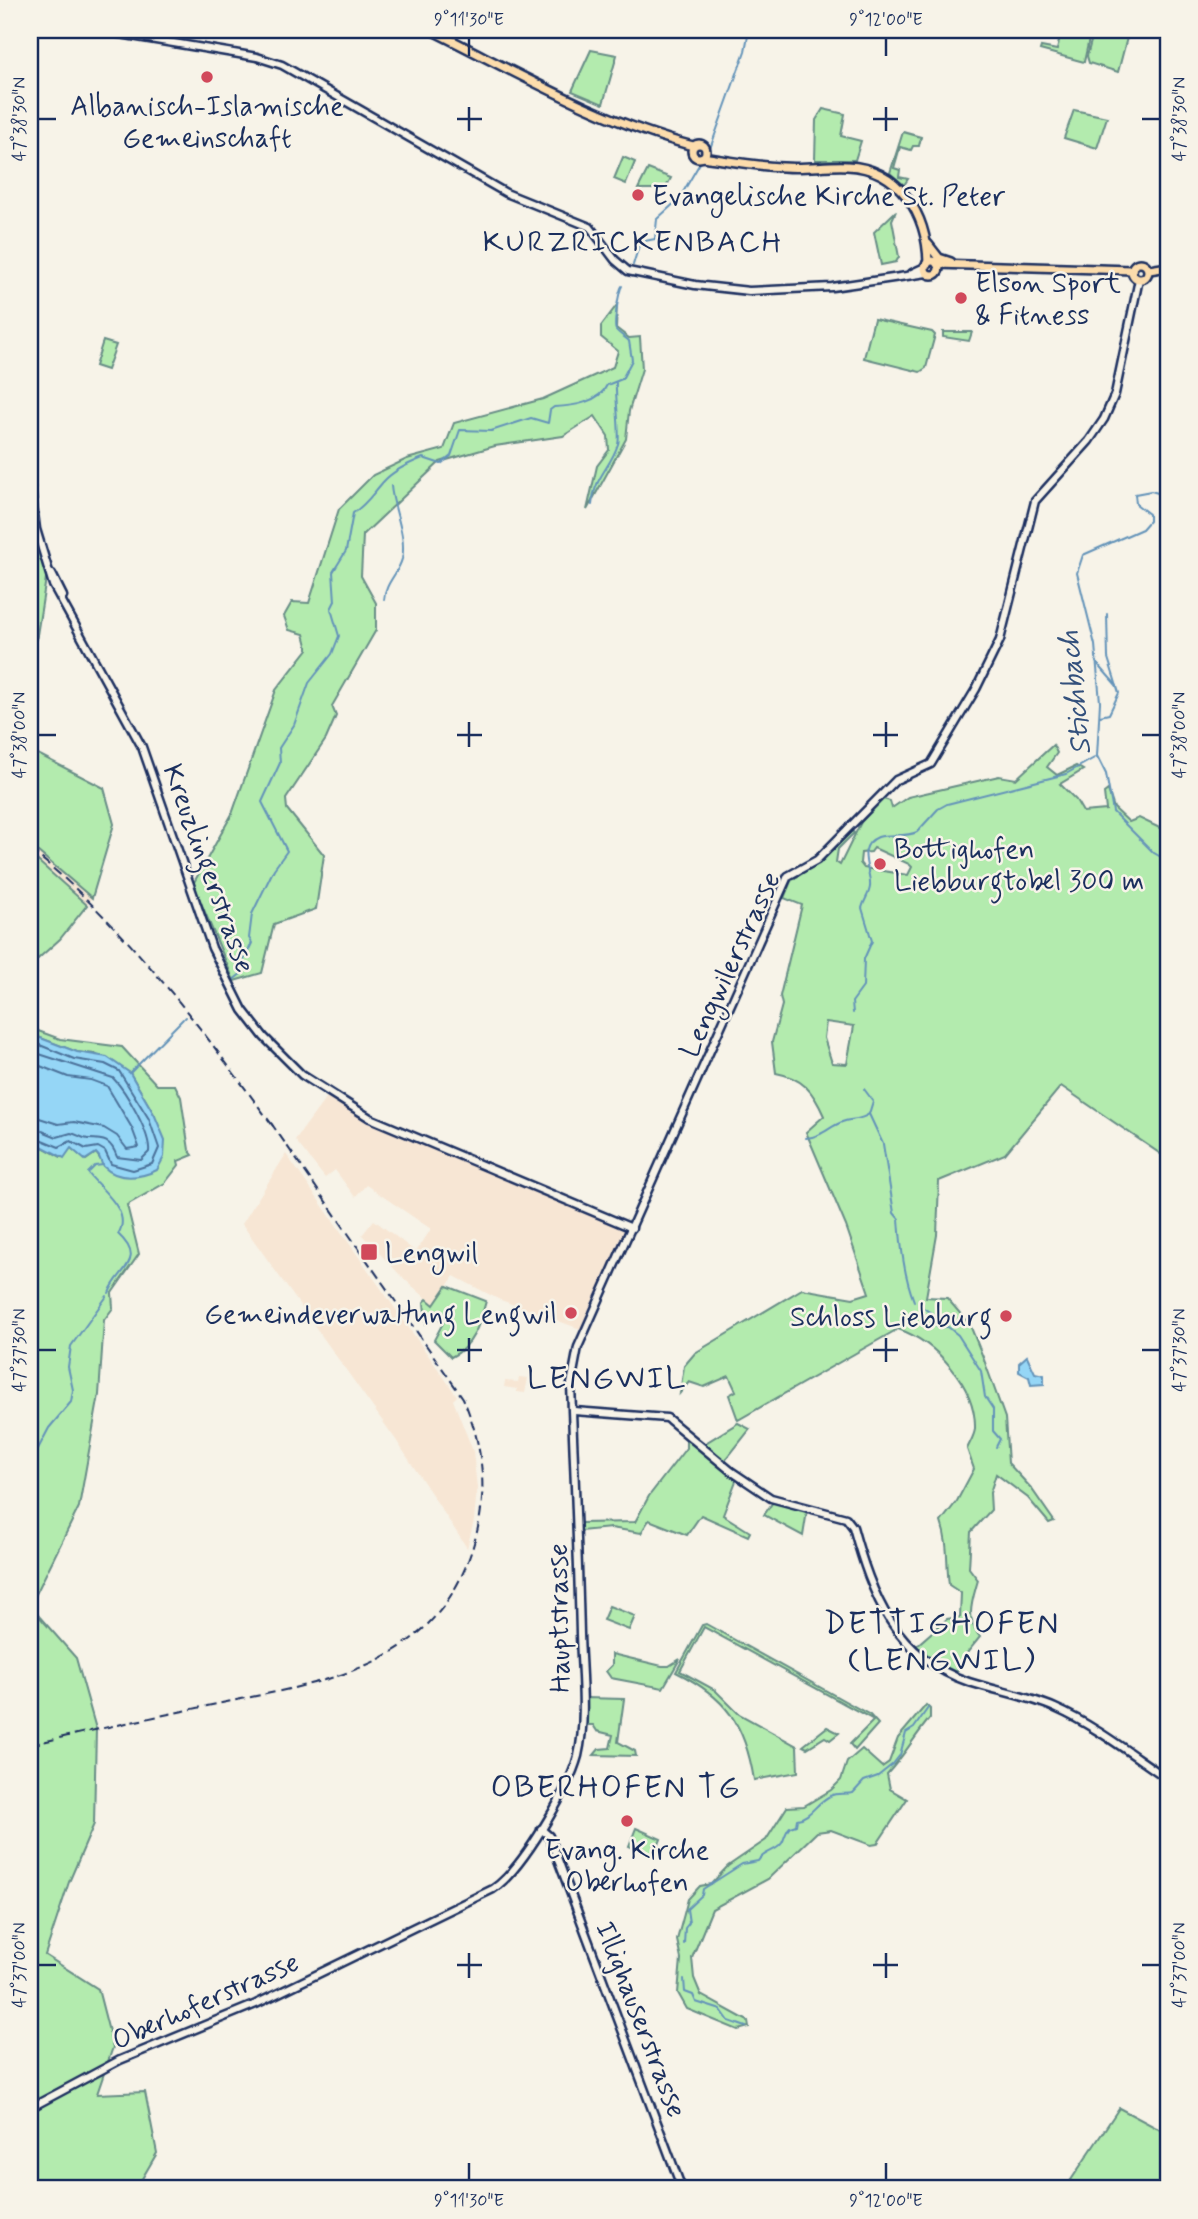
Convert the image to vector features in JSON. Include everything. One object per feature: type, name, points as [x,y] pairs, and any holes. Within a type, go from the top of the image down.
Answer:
[{"type":"main road","points":[[431,30],[593,111],[693,149]]},
{"type":"main road","points":[[693,149],[701,144],[704,153]]},
{"type":"main road","points":[[693,149],[696,157],[704,153],[727,160],[783,167],[849,166],[873,171],[893,182],[907,196],[919,215],[932,266],[1132,270]]},
{"type":"main road","points":[[927,245],[942,260],[963,265]]},
{"type":"main road","points":[[1132,270],[1135,264],[1141,262],[1149,270]]},
{"type":"main road","points":[[1149,270],[1168,267]]},
{"type":"main road","points":[[1132,270],[1139,279],[1145,277],[1149,270]]},
{"type":"street","points":[[96,30],[257,57],[282,65],[506,193],[590,227],[619,265],[628,271],[695,285],[750,291],[832,287],[907,275],[932,266]]},
{"type":"street","name":"Lengwilerstrasse","points":[[632,1228],[788,876],[817,860],[896,780],[932,764],[990,663],[1000,640],[1035,501],[1089,441],[1115,394],[1139,279]]},
{"type":"street","name":"Kreuzlingerstrasse","points":[[30,482],[36,529],[53,585],[64,600],[142,747],[224,975],[243,1010],[264,1037],[302,1075],[370,1118],[632,1228]]},
{"type":"street","name":"Hauptstrasse","points":[[398,1934],[500,1884],[521,1861],[570,1775],[579,1746],[581,1659],[571,1378],[576,1352],[632,1228]]},
{"type":"street","points":[[574,1411],[667,1418],[731,1471],[771,1498],[846,1518],[853,1527],[877,1601],[903,1639],[934,1664],[957,1677],[1040,1702],[1068,1714],[1168,1779]]},
{"type":"street","name":"Illighauserstrasse","points":[[541,1829],[549,1836],[682,2189]]},
{"type":"street","name":"Oberhoferstrasse","points":[[30,2108],[120,2060],[256,2004],[398,1934]]},
{"type":"shaded area","points":[[30,845],[92,898],[87,905],[30,854]]},
{"type":"shaded area","points":[[329,1094],[370,1118],[632,1228],[586,1331],[498,1299],[454,1276],[434,1305],[402,1277],[362,1235],[374,1220],[416,1252],[431,1229],[366,1185],[355,1197],[335,1170],[325,1178],[295,1140]]},
{"type":"shaded area","points":[[286,1154],[457,1396],[453,1400],[473,1451],[477,1488],[474,1521],[467,1548],[396,1440],[242,1224]]},
{"type":"shaded area","points":[[519,1377],[528,1378],[525,1393],[504,1387],[505,1381],[518,1382]]},
{"type":"green space","points":[[1052,30],[1091,30],[1084,62],[1040,50],[1041,47],[1057,50],[1059,41],[1050,36]]},
{"type":"green space","points":[[1094,30],[1129,30],[1118,72],[1089,63],[1087,56]]},
{"type":"green space","points":[[591,50],[617,55],[603,104],[572,91]]},
{"type":"green space","points":[[823,109],[845,114],[841,136],[861,141],[855,160],[815,160],[816,120]]},
{"type":"green space","points":[[1074,110],[1107,117],[1097,148],[1064,138]]},
{"type":"green space","points":[[903,132],[921,137],[919,146],[913,146],[911,150],[900,147],[894,168],[900,170],[899,177],[908,179],[904,185],[890,173]]},
{"type":"green space","points":[[623,157],[635,162],[626,184],[614,179]]},
{"type":"green space","points":[[648,169],[671,178],[665,189],[638,189]]},
{"type":"green space","points":[[896,211],[892,220],[899,257],[896,262],[881,265],[874,232]]},
{"type":"green space","points":[[617,305],[616,328],[629,338],[640,337],[642,369],[629,411],[626,439],[587,510],[597,466],[609,450],[608,436],[595,416],[563,436],[495,446],[440,462],[363,535],[361,576],[376,603],[376,630],[332,706],[336,716],[326,739],[286,799],[287,809],[324,855],[316,909],[274,924],[262,973],[234,981],[193,884],[232,814],[276,690],[308,649],[304,634],[289,630],[284,616],[292,602],[309,603],[339,509],[373,475],[407,459],[444,449],[454,423],[543,399],[613,367],[618,351],[601,337],[601,326]]},
{"type":"green space","points":[[874,319],[932,332],[935,335],[926,368],[920,372],[864,358]]},
{"type":"green space","points":[[943,332],[972,332],[969,341],[943,337]]},
{"type":"green space","points":[[103,341],[116,345],[107,370],[95,366]]},
{"type":"green space","points":[[30,514],[37,548],[47,572],[30,679]]},
{"type":"green space","points":[[1053,745],[1057,753],[1047,767],[1057,775],[1076,766],[1083,770],[1060,784],[1076,800],[1083,812],[1106,810],[1104,793],[1108,790],[1114,808],[1129,822],[1139,818],[1168,832],[1168,1159],[1061,1086],[1005,1154],[939,1181],[937,1235],[926,1297],[947,1298],[970,1325],[1005,1418],[1008,1463],[1031,1488],[1054,1521],[1049,1523],[1028,1498],[996,1474],[990,1493],[991,1510],[971,1532],[969,1568],[978,1580],[971,1616],[980,1637],[962,1659],[956,1674],[915,1647],[947,1619],[960,1617],[961,1593],[949,1585],[941,1522],[957,1501],[974,1469],[967,1449],[975,1431],[974,1412],[961,1382],[939,1355],[912,1335],[898,1329],[738,1420],[729,1395],[736,1391],[729,1376],[704,1387],[689,1382],[680,1393],[684,1366],[695,1353],[802,1289],[853,1298],[869,1293],[846,1226],[806,1132],[824,1116],[816,1099],[806,1087],[793,1078],[776,1073],[772,1042],[802,905],[784,898],[791,881],[818,863],[852,831],[854,833],[838,849],[836,862],[840,865],[861,822],[883,799],[890,801],[892,808],[908,797],[999,776],[1016,779]],"holes":[[[874,848],[909,864],[912,867],[908,875],[864,868],[860,863],[861,853],[871,852]],[[826,1022],[854,1026],[847,1064],[832,1063],[824,1038]]]},
{"type":"green space","points":[[30,750],[104,788],[114,824],[92,898],[30,845]]},
{"type":"green space","points":[[30,854],[87,905],[60,939],[30,966]]},
{"type":"green space","points":[[30,1028],[60,1039],[122,1047],[157,1085],[175,1085],[181,1097],[189,1150],[193,1155],[178,1161],[179,1165],[165,1183],[127,1205],[139,1254],[112,1293],[113,1308],[104,1320],[99,1395],[79,1507],[30,1606],[30,1140],[61,1157],[71,1148],[86,1160],[96,1153],[107,1169],[119,1175],[155,1116],[130,1073],[95,1054],[77,1052],[30,1034]]},
{"type":"green space","points":[[447,1286],[486,1301],[470,1341],[451,1357],[434,1340],[443,1323],[436,1315],[426,1323],[424,1302],[427,1299],[434,1305]]},
{"type":"green space","points":[[738,1423],[750,1429],[724,1462],[704,1444]]},
{"type":"green space","points":[[686,1437],[737,1478],[723,1515],[750,1532],[748,1536],[701,1515],[687,1535],[649,1520],[641,1533],[611,1528],[581,1531],[580,1523],[635,1522],[649,1496],[686,1448]]},
{"type":"green space","points":[[773,1502],[807,1511],[803,1536],[764,1515]]},
{"type":"green space","points":[[30,1606],[76,1658],[96,1729],[94,1824],[69,1882],[45,1955],[98,1989],[113,2047],[97,2094],[145,2092],[157,2153],[136,2189],[30,2189]]},
{"type":"green space","points":[[609,1606],[635,1616],[629,1630],[603,1620]]},
{"type":"green space","points":[[706,1624],[870,1715],[878,1724],[855,1750],[850,1744],[874,1720],[704,1627],[680,1671],[715,1690],[739,1714],[797,1746],[798,1772],[754,1780],[745,1743],[730,1714],[708,1692],[676,1672],[702,1625]]},
{"type":"green space","points":[[612,1654],[662,1666],[669,1666],[680,1659],[663,1688],[611,1678],[606,1671],[612,1665]]},
{"type":"green space","points":[[585,1698],[624,1699],[618,1742],[635,1751],[636,1756],[594,1755],[599,1749],[610,1748],[613,1735],[597,1731],[593,1725],[584,1725]]},
{"type":"green space","points":[[926,1705],[930,1709],[930,1718],[887,1774],[890,1789],[907,1799],[877,1844],[871,1845],[831,1830],[817,1832],[768,1879],[712,1909],[692,1958],[694,1978],[701,1995],[748,2021],[749,2027],[738,2030],[687,2009],[678,1993],[681,1959],[677,1940],[688,1899],[700,1886],[711,1884],[728,1866],[766,1840],[787,1807],[804,1806],[831,1790],[841,1780],[847,1762],[862,1749],[882,1767],[889,1762],[898,1738]]},
{"type":"green space","points":[[827,1727],[839,1733],[830,1740],[825,1737],[807,1748],[803,1746]]},
{"type":"green space","points":[[636,1828],[661,1839],[654,1857],[629,1846]]},
{"type":"green space","points":[[1119,2108],[1168,2134],[1168,2189],[1065,2189]]},
{"type":"water","points":[[30,1034],[77,1052],[107,1057],[130,1073],[155,1116],[165,1140],[164,1157],[157,1170],[144,1175],[123,1176],[104,1167],[96,1153],[85,1160],[71,1148],[64,1158],[30,1140]]},
{"type":"water","points":[[1027,1356],[1035,1373],[1044,1375],[1044,1384],[1031,1385],[1029,1377],[1019,1372],[1019,1363]]},
{"type":"waterway","points":[[711,146],[745,51],[749,30]]},
{"type":"waterway","points":[[633,265],[640,242],[655,239],[657,219],[679,199],[700,163]]},
{"type":"waterway","points":[[233,980],[246,970],[242,964],[252,943],[249,938],[252,914],[274,869],[287,851],[262,802],[280,763],[279,748],[294,725],[309,683],[332,654],[339,636],[331,609],[335,601],[333,572],[346,551],[353,513],[388,477],[402,468],[423,458],[441,464],[451,456],[460,430],[491,431],[531,418],[548,423],[550,410],[554,407],[592,400],[607,385],[622,379],[632,360],[629,341],[615,327],[622,286]]},
{"type":"waterway","points":[[592,505],[596,486],[618,444],[616,383]]},
{"type":"waterway","name":"Stichbach","points":[[1168,387],[1165,397],[1168,412]]},
{"type":"waterway","points":[[384,600],[402,559],[403,550],[391,486]]},
{"type":"waterway","name":"Stichbach","points":[[1168,496],[1151,491],[1135,494],[1136,504],[1149,514],[1149,521],[1142,529],[1083,555],[1077,573],[1095,645],[1100,702],[1097,756],[1106,774],[1113,812],[1154,853],[1168,861]]},
{"type":"waterway","points":[[1100,716],[1109,714],[1119,693],[1108,658],[1107,614]]},
{"type":"waterway","points":[[1096,662],[1117,686]]},
{"type":"waterway","points":[[853,1013],[852,1002],[863,987],[864,959],[872,941],[862,908],[870,887],[865,853],[871,841],[883,836],[917,832],[938,809],[947,804],[1066,774],[1096,757]]},
{"type":"waterway","points":[[130,1073],[183,1019]]},
{"type":"waterway","points":[[864,1089],[873,1101],[869,1114],[883,1144],[894,1213],[899,1219],[905,1271],[914,1301]]},
{"type":"waterway","points":[[806,1138],[821,1134],[842,1122],[869,1114]]},
{"type":"waterway","points":[[30,1163],[43,1147]]},
{"type":"waterway","points":[[103,1165],[95,1166],[88,1173],[119,1210],[122,1226],[118,1234],[126,1243],[131,1258],[109,1293]]},
{"type":"waterway","points":[[30,1464],[49,1428],[71,1402],[73,1390],[68,1367],[71,1346],[107,1296]]},
{"type":"waterway","points":[[919,1305],[931,1313],[937,1326],[948,1327],[958,1335],[981,1371],[985,1397],[993,1409],[993,1431],[1000,1439],[996,1447]]},
{"type":"waterway","points":[[684,1944],[685,1928],[689,1923],[687,1909],[702,1895],[703,1889],[742,1864],[758,1861],[763,1855],[777,1848],[788,1829],[796,1825],[797,1819],[806,1816],[825,1799],[835,1794],[853,1793],[864,1781],[878,1776],[893,1764],[900,1755],[906,1733],[914,1728],[928,1708]]},
{"type":"waterway","points":[[684,1979],[685,1992],[693,1995],[696,2002],[721,2010],[729,2021],[746,2027]]},
{"type":"railway","points":[[30,849],[67,881],[133,947],[191,1017],[276,1130]]},
{"type":"railway","points":[[30,1745],[298,1687],[373,1662],[405,1643],[434,1618],[457,1585],[474,1543],[481,1506],[482,1469],[475,1433],[463,1398],[271,1123]]},
{"type":"place","name":"Albanisch-Islamische Gemeinschaft","points":[[207,77]]},
{"type":"place","name":"Evangelische Kirche St. Peter","points":[[638,195]]},
{"type":"place","name":"Elson Sport & Fitness","points":[[961,298]]},
{"type":"place","name":"Bottighofen Liebburgtobel 300 m","points":[[880,864]]},
{"type":"place","name":"Lengwil","points":[[369,1252]]},
{"type":"place","name":"Gemeindeverwaltung Lengwil","points":[[571,1313]]},
{"type":"place","name":"Schloss Liebburg","points":[[1006,1316]]},
{"type":"place","name":"Evang. Kirche Oberhofen","points":[[627,1821]]},
{"type":"district","name":"KURZRICKENBACH","points":[[633,241]]},
{"type":"district","name":"LENGWIL","points":[[607,1377]]},
{"type":"district","name":"DETTIGHOFEN (LENGWIL)","points":[[942,1640]]},
{"type":"district","name":"OBERHOFEN TG","points":[[616,1786]]}]
